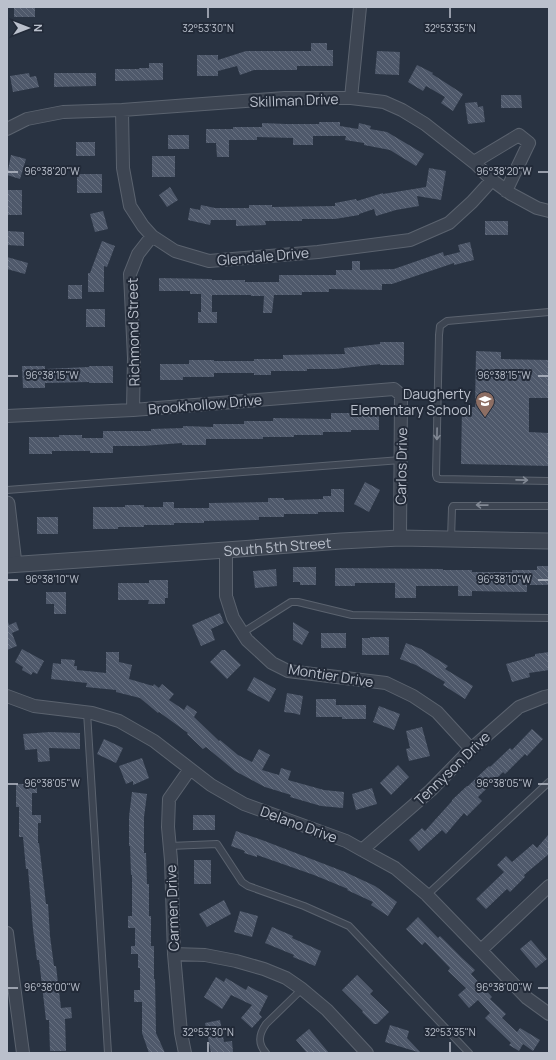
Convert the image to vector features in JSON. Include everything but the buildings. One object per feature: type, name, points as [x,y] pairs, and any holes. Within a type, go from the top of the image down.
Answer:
[{"type":"street","points":[[351,98],[360,7]]},
{"type":"street","name":"Skillman Drive","points":[[7,129],[27,119],[63,112],[122,110],[285,98],[351,98],[384,102],[402,110],[425,124],[474,162],[492,180],[506,191],[537,208],[549,211]]},
{"type":"street","name":"Glendale Drive","points":[[122,110],[122,168],[130,206],[143,226],[152,236],[175,251],[209,261],[318,252],[410,240],[449,223],[472,202],[492,180]]},
{"type":"street","points":[[474,162],[519,136],[529,143],[506,191]]},
{"type":"street","name":"Richmond Street","points":[[133,410],[134,358],[130,274],[138,254],[152,236]]},
{"type":"street","name":"Brookhollow Drive","points":[[7,416],[133,410],[394,389],[401,395]]},
{"type":"street","name":"Carlos Drive","points":[[400,538],[401,395]]},
{"type":"street","points":[[7,504],[10,564]]},
{"type":"street","name":"South 5th Street","points":[[10,564],[400,538],[549,542]]},
{"type":"street","name":"Montier Drive","points":[[226,550],[226,596],[233,618],[247,640],[272,663],[288,671],[386,684],[413,696],[438,712],[471,749]]},
{"type":"street","points":[[7,709],[9,696]]},
{"type":"street","name":"Delano Drive","points":[[9,696],[34,706],[87,712],[119,721],[154,741],[211,785],[244,804],[346,841],[395,868],[427,894],[527,998],[549,1014]]},
{"type":"street","name":"Tennyson Drive","points":[[362,850],[431,790],[471,749],[519,707],[549,696]]},
{"type":"street","name":"Carmen Drive","points":[[185,1053],[181,1033],[174,954],[171,860],[168,827],[169,799],[190,769]]},
{"type":"street","points":[[481,950],[549,886]]},
{"type":"street","points":[[7,932],[24,1053]]},
{"type":"street","points":[[174,954],[205,955],[236,961],[264,969],[286,978],[327,1010],[368,1053]]},
{"type":"lane","points":[[549,312],[446,321],[440,326],[436,475],[440,480],[549,480]]},
{"type":"lane","points":[[401,395],[438,395]]},
{"type":"lane","points":[[7,490],[401,460]]},
{"type":"lane","points":[[451,539],[453,506],[549,506]]},
{"type":"lane","points":[[242,633],[291,602],[298,602],[352,615],[549,618]]},
{"type":"lane","points":[[87,712],[108,1053]]},
{"type":"lane","points":[[427,894],[549,782]]},
{"type":"lane","points":[[170,846],[217,844],[242,882],[248,886],[304,906],[349,926],[469,1053]]},
{"type":"lane","points":[[266,1053],[261,1044],[260,1037],[262,1030],[266,1024],[302,989]]},
{"type":"place","name":"Daugherty Elementary School","points":[[485,418]]}]
